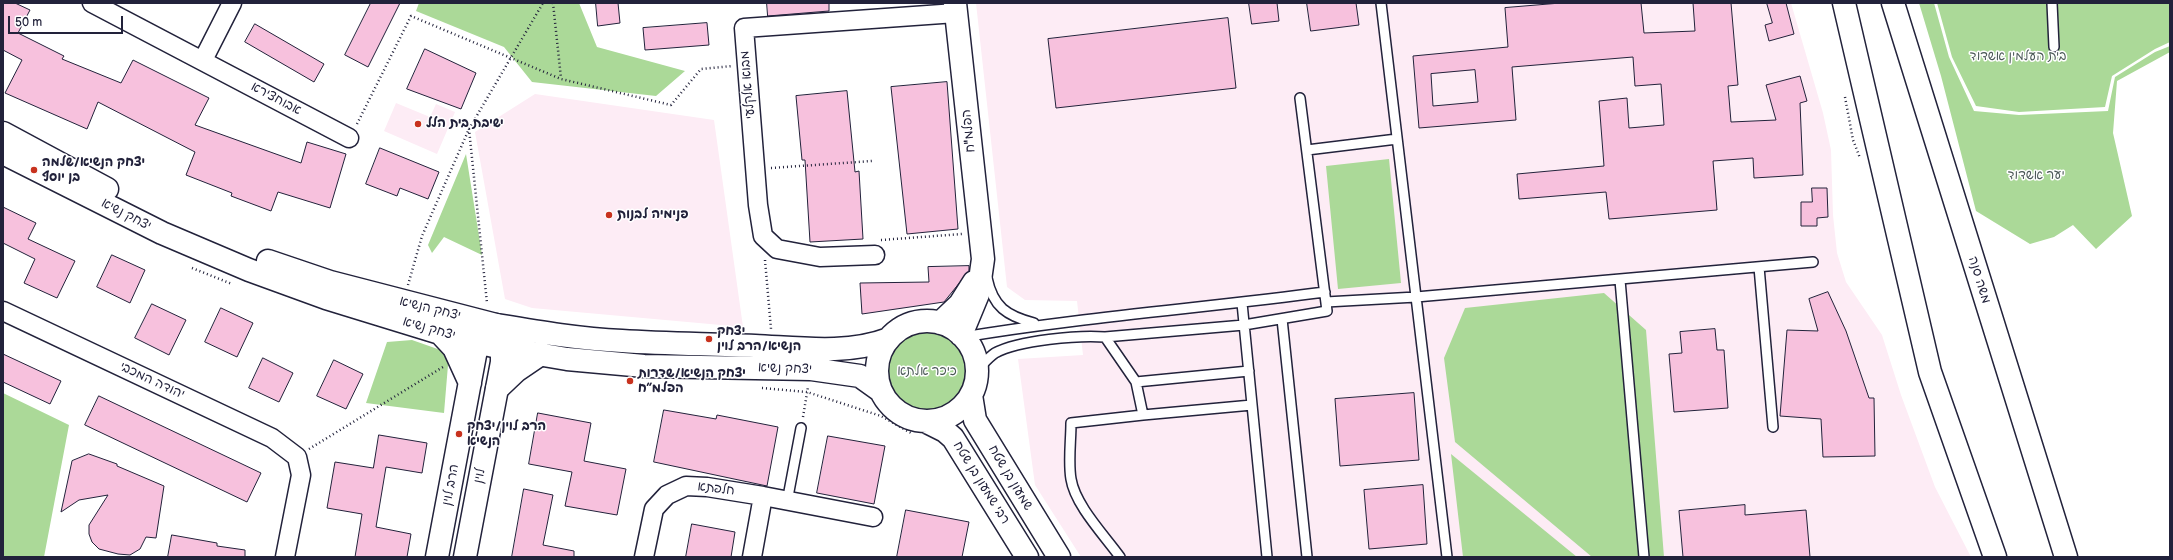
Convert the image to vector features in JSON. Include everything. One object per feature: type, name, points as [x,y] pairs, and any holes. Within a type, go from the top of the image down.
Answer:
[{"type":"main road","points":[[1844,3],[1930,372],[1995,557]]},
{"type":"main road","name":"משה סנה","points":[[1893,3],[2066,557]]},
{"type":"main road","name":"הפלמ\"ח","points":[[956,8],[983,259]]},
{"type":"main road","name":"יצחק הנשיא","points":[[3,133],[174,225],[254,257],[330,282],[493,325],[558,336],[621,341],[772,347],[851,349],[872,345],[889,339]]},
{"type":"main road","name":"יצחק נשיא","points":[[3,153],[162,233],[249,270],[326,298],[440,333],[502,348],[567,359],[644,366],[811,369],[860,376],[881,391]]},
{"type":"main road","points":[[940,323],[960,304],[971,288],[983,259]]},
{"type":"main road","points":[[962,336],[978,294],[983,259]]},
{"type":"main road","points":[[924,322],[940,323],[962,336],[974,355],[977,370],[976,383],[965,404],[952,414],[942,419],[925,421],[914,419],[899,412],[890,405],[881,391],[877,375],[881,353],[889,339],[902,328],[912,324],[924,322]]},
{"type":"main road","points":[[478,343],[493,325]]},
{"type":"main road","name":"לוין","points":[[465,557],[502,362],[502,348],[493,325]]},
{"type":"main road","points":[[440,333],[454,348],[470,383]]},
{"type":"main road","name":"הרב לוין","points":[[437,557],[478,343]]},
{"type":"main road","points":[[497,389],[516,371],[541,354]]},
{"type":"main road","name":"שמעון בן שטח","points":[[971,395],[974,420],[1059,557]]},
{"type":"main road","name":"רבי שמעון בן שטח","points":[[925,421],[946,431],[953,438],[1027,557]]},
{"type":"street","name":"אבוחצירא","points":[[92,3],[349,138]]},
{"type":"street","points":[[203,60],[232,3]]},
{"type":"street","name":"מבוא אלקלעי","points":[[763,236],[755,170],[744,28],[956,8]]},
{"type":"street","points":[[763,236],[777,249],[820,256],[877,247]]},
{"type":"street","name":"יהודה המכבי","points":[[3,311],[272,438],[297,457]]},
{"type":"street","points":[[285,557],[301,475],[297,457]]},
{"type":"street","name":"חלפתא","points":[[644,557],[654,509],[667,495],[686,486],[707,487],[763,496],[873,518]]},
{"type":"street","points":[[752,557],[763,496]]},
{"type":"lane","points":[[1381,3],[1448,557]]},
{"type":"lane","points":[[2052,3],[2054,47]]},
{"type":"lane","points":[[1300,98],[1327,307]]},
{"type":"lane","points":[[1307,150],[1397,139]]},
{"type":"lane","points":[[983,259],[989,286],[1000,307],[1013,317],[1038,324]]},
{"type":"lane","points":[[977,370],[995,354],[1012,347],[1086,336],[1105,337],[1244,325],[1282,319],[1327,307],[1813,262]]},
{"type":"lane","points":[[1759,267],[1773,427]]},
{"type":"lane","points":[[1620,280],[1644,557]]},
{"type":"lane","points":[[962,336],[1038,324],[1242,303],[1325,292]]},
{"type":"lane","points":[[1242,303],[1267,557]]},
{"type":"lane","points":[[1282,319],[1308,557]]},
{"type":"lane","points":[[1105,337],[1136,382],[1143,415]]},
{"type":"lane","points":[[1136,382],[1248,371]]},
{"type":"lane","points":[[1120,557],[1093,522],[1075,493],[1071,479],[1071,423],[1252,405]]},
{"type":"lane","points":[[787,502],[801,428]]},
{"type":"path","points":[[403,302],[422,236],[469,129],[543,3]]},
{"type":"path","points":[[553,3],[561,79]]},
{"type":"path","points":[[349,138],[411,16],[561,79],[671,105],[701,69],[746,64]]},
{"type":"path","points":[[469,129],[493,325]]},
{"type":"path","points":[[755,170],[872,161]]},
{"type":"path","points":[[877,247],[980,233]]},
{"type":"path","points":[[763,236],[772,347]]},
{"type":"path","points":[[297,457],[458,357]]},
{"type":"path","points":[[801,428],[811,369]]},
{"type":"shaded area","points":[[976,3],[1791,3],[1823,113],[1831,150],[1833,215],[1837,253],[1846,282],[1882,335],[1901,395],[1935,487],[1971,557],[1081,557],[1035,485],[1018,359],[1083,355],[1077,301],[1025,300],[1007,287]]},
{"type":"shaded area","name":"פנימיה לבנות","points":[[535,94],[714,120],[743,327],[532,308],[505,299],[475,132]]},
{"type":"shaded area","name":"ישיבת בית הלל","points":[[396,103],[430,117],[436,104],[455,112],[437,154],[384,131]]},
{"type":"green space","points":[[419,3],[579,3],[597,47],[685,71],[656,96],[532,82],[504,47],[416,11]]},
{"type":"green space","name":"יער אשדוד","points":[[1919,3],[1934,3],[1949,57],[1974,111],[2019,115],[2108,111],[2115,77],[2155,52],[2170,46],[2170,52],[2117,81],[2113,133],[2132,216],[2096,249],[2073,225],[2054,237],[2030,244],[1976,211],[1941,76]]},
{"type":"green space","name":"בית העלמין אשדוד","points":[[1937,3],[2170,3],[2170,42],[2155,49],[2112,76],[2105,107],[2019,112],[1976,106],[1952,57]]},
{"type":"green space","points":[[466,154],[482,255],[444,237],[432,253],[428,245]]},
{"type":"green space","points":[[1389,159],[1401,283],[1338,289],[1326,166]]},
{"type":"green space","points":[[1604,293],[1646,330],[1664,557],[1592,557],[1455,442],[1444,358],[1465,308]]},
{"type":"green space","name":"כיכר אלתא","points":[[927,332],[942,335],[955,344],[964,357],[967,372],[964,387],[955,400],[942,409],[927,412],[912,409],[899,400],[890,387],[887,372],[890,357],[899,344],[912,335]]},
{"type":"green space","points":[[412,340],[449,353],[444,413],[366,403],[387,342]]},
{"type":"green space","points":[[3,393],[69,425],[44,557],[3,557]]},
{"type":"green space","points":[[1451,454],[1577,557],[1463,557]]},
{"type":"building","points":[[3,3],[15,3],[30,10],[18,33],[64,56],[62,59],[121,83],[133,60],[209,98],[195,125],[301,163],[307,142],[346,154],[330,208],[278,192],[271,211],[231,196],[232,193],[186,175],[195,152],[98,102],[87,129],[5,93],[22,60],[3,50]]},
{"type":"building","points":[[371,3],[400,3],[368,67],[345,55]]},
{"type":"building","points":[[596,3],[618,3],[620,23],[598,26]]},
{"type":"building","points":[[767,3],[829,3],[829,11],[768,16]]},
{"type":"building","points":[[1249,3],[1277,3],[1279,21],[1252,24]]},
{"type":"building","points":[[1307,3],[1356,3],[1359,25],[1311,31]]},
{"type":"building","points":[[1561,3],[1641,3],[1644,33],[1695,31],[1693,3],[1731,3],[1738,85],[1728,86],[1731,122],[1776,120],[1766,85],[1800,76],[1807,101],[1800,103],[1803,175],[1754,178],[1753,158],[1713,161],[1717,210],[1609,219],[1606,192],[1519,199],[1517,174],[1604,166],[1599,101],[1627,98],[1629,128],[1664,125],[1661,84],[1635,86],[1633,57],[1512,67],[1516,120],[1419,128],[1413,56],[1508,47],[1505,8]],"holes":[[[1475,70],[1478,102],[1433,106],[1431,74]]]},
{"type":"building","points":[[1767,3],[1786,3],[1794,34],[1769,41],[1765,25],[1772,23]]},
{"type":"building","points":[[1228,18],[1236,88],[1056,108],[1048,39]]},
{"type":"building","points":[[707,23],[709,45],[645,50],[643,28]]},
{"type":"building","points":[[255,24],[324,64],[314,82],[245,42]]},
{"type":"building","points":[[425,49],[476,73],[461,109],[407,89]]},
{"type":"building","points":[[947,82],[958,229],[907,234],[891,87]]},
{"type":"building","points":[[847,91],[855,172],[859,171],[863,239],[810,242],[805,160],[802,160],[796,96]]},
{"type":"building","points":[[380,148],[439,172],[428,199],[400,188],[397,196],[366,184]]},
{"type":"building","points":[[1812,188],[1827,188],[1828,217],[1817,218],[1817,226],[1801,226],[1801,202],[1812,202]]},
{"type":"building","points":[[3,207],[36,223],[28,239],[75,261],[57,298],[24,283],[35,259],[3,243]]},
{"type":"building","points":[[112,255],[145,270],[130,303],[97,287]]},
{"type":"building","points":[[969,266],[969,271],[944,302],[862,314],[860,283],[929,282],[928,267]]},
{"type":"building","points":[[1828,292],[1846,331],[1869,398],[1874,398],[1875,456],[1823,457],[1821,419],[1780,416],[1787,330],[1818,331],[1809,299]]},
{"type":"building","points":[[152,304],[186,320],[169,355],[135,338]]},
{"type":"building","points":[[221,308],[253,323],[237,357],[205,342]]},
{"type":"building","points":[[1715,329],[1717,350],[1724,350],[1728,408],[1674,412],[1669,354],[1682,353],[1680,332]]},
{"type":"building","points":[[3,354],[61,381],[50,404],[3,382]]},
{"type":"building","points":[[263,358],[293,373],[279,402],[249,388]]},
{"type":"building","points":[[334,360],[363,374],[346,409],[317,396]]},
{"type":"building","points":[[1414,393],[1419,460],[1340,466],[1335,399]]},
{"type":"building","points":[[99,396],[261,473],[247,502],[85,425]]},
{"type":"building","points":[[664,410],[716,419],[717,415],[778,427],[767,486],[654,462]]},
{"type":"building","points":[[538,413],[591,423],[584,461],[626,469],[617,515],[565,506],[572,472],[529,464]]},
{"type":"building","points":[[379,435],[427,443],[422,473],[386,467],[376,527],[411,534],[407,557],[355,557],[362,514],[327,508],[335,462],[373,468]]},
{"type":"building","points":[[828,436],[885,446],[874,504],[817,493]]},
{"type":"building","points":[[89,454],[117,464],[117,466],[164,486],[156,538],[146,537],[140,549],[130,555],[118,554],[99,549],[92,542],[89,534],[89,525],[108,495],[79,500],[61,512],[72,461]]},
{"type":"building","points":[[1423,485],[1427,544],[1369,549],[1364,490]]},
{"type":"building","points":[[524,489],[553,495],[543,545],[574,551],[574,557],[512,557]]},
{"type":"building","points":[[1745,505],[1745,515],[1806,510],[1810,557],[1683,557],[1679,511]]},
{"type":"building","points":[[906,510],[969,522],[962,557],[897,557]]},
{"type":"building","points":[[692,524],[735,532],[731,557],[686,557]]},
{"type":"building","points":[[172,535],[217,543],[217,546],[245,550],[245,557],[168,557]]},
{"type":"place","name":"ישיבת בית הלל","points":[[418,124]]},
{"type":"place","name":"יצחק הנשיא/שלמה בן יוסף","points":[[34,170]]},
{"type":"place","name":"פנימיה לבנות","points":[[609,215]]},
{"type":"place","name":"יצחק הנשיא/הרב לוין","points":[[709,339]]},
{"type":"place","name":"יצחק הנשיא/שדרות הפלמ״ח","points":[[630,381]]},
{"type":"place","name":"הרב לוין/יצחק הנשיא","points":[[459,434]]}]
